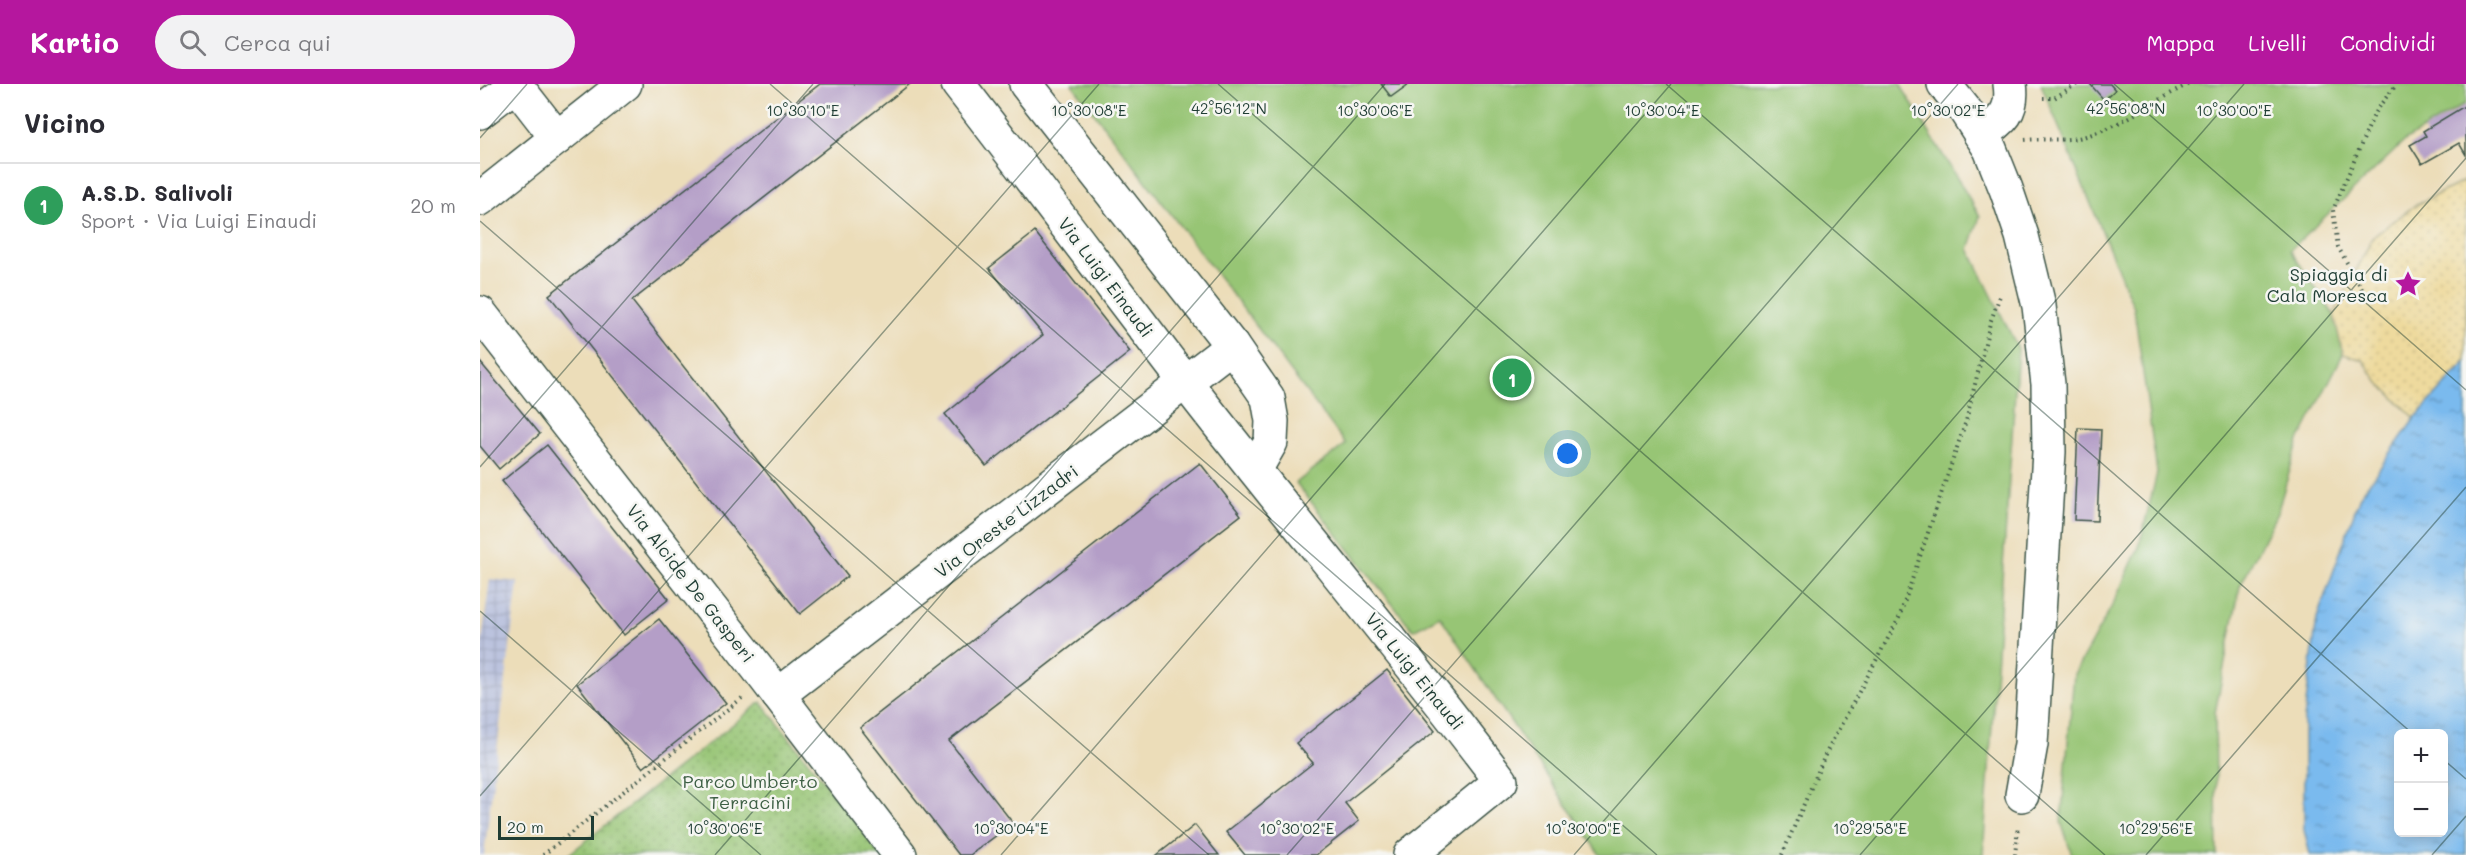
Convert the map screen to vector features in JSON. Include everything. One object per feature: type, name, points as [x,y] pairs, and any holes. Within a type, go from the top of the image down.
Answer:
[{"type":"street","points":[[480,112],[516,84],[557,138]]},
{"type":"street","points":[[480,199],[625,84]]},
{"type":"street","name":"Via Luigi Einaudi","points":[[958,84],[1186,383],[1448,710],[1501,781],[1410,855]]},
{"type":"street","points":[[1026,84],[1232,346],[1268,398],[1272,421],[1271,442],[1255,470]]},
{"type":"street","points":[[1944,84],[1985,141],[2006,189],[2022,236],[2039,306],[2048,407],[2049,452],[2031,744],[2022,795]]},
{"type":"street","points":[[1985,141],[2010,108],[2010,84]]},
{"type":"street","name":"Via Alcide De Gasperi","points":[[480,314],[772,687],[900,855]]},
{"type":"street","name":"Via Oreste Lizzadri","points":[[772,687],[1186,383],[1232,346]]},
{"type":"path","points":[[1985,141],[2083,137],[2121,124],[2155,101],[2189,84]]},
{"type":"path","points":[[2362,289],[2338,246],[2333,210],[2376,110],[2397,84]]},
{"type":"path","points":[[1782,855],[1826,753],[1899,618],[1966,421],[1990,323],[2001,292]]},
{"type":"path","points":[[543,855],[772,687]]},
{"type":"shaded area","points":[[490,579],[518,582],[484,855],[480,855],[480,655]]},
{"type":"green space","points":[[1072,84],[1900,84],[1980,216],[1969,249],[2018,349],[1983,855],[1600,855],[1440,616],[1413,630],[1296,483],[1346,444]]},
{"type":"green space","points":[[2041,84],[2466,84],[2466,103],[2406,140],[2290,250],[2334,315],[2343,354],[2298,443],[2277,513],[2240,586],[2215,713],[2217,855],[2072,855],[2061,822],[2074,674],[2113,604],[2139,547],[2157,473],[2134,308]]},
{"type":"green space","name":"Parco Umberto Terracini","points":[[761,702],[882,855],[568,855]]},
{"type":"sand","name":"Spiaggia di Cala Moresca","points":[[2466,180],[2466,362],[2415,418],[2378,382],[2363,360],[2343,354],[2334,315],[2373,237],[2414,206]]},
{"type":"water","points":[[2466,362],[2466,855],[2310,855],[2304,830],[2304,719],[2317,618],[2360,496],[2415,418]]},
{"type":"building","points":[[820,84],[910,84],[632,301],[848,576],[800,614],[549,295]]},
{"type":"building","points":[[1381,84],[1409,84],[1391,97]]},
{"type":"building","points":[[2090,84],[2110,84],[2115,90],[2104,100]]},
{"type":"building","points":[[2466,105],[2466,155],[2459,143],[2422,164],[2410,145],[2426,136],[2423,131]]},
{"type":"building","points":[[1035,232],[1130,352],[986,466],[945,414],[1043,335],[989,268]]},
{"type":"building","points":[[480,362],[540,434],[499,469],[480,446]]},
{"type":"building","points":[[2078,428],[2101,429],[2097,521],[2074,520]]},
{"type":"building","points":[[547,445],[669,599],[624,635],[502,481]]},
{"type":"building","points":[[1200,463],[1241,515],[949,741],[1013,823],[970,855],[959,855],[860,728]]},
{"type":"building","points":[[659,619],[726,703],[643,768],[577,684]]},
{"type":"building","points":[[1387,670],[1435,731],[1345,803],[1359,821],[1316,855],[1245,855],[1226,832],[1313,763],[1296,743]]},
{"type":"building","points":[[1195,825],[1219,855],[1157,855]]},
{"type":"place","name":"Spiaggia di Cala Moresca","points":[[2408,284]]},
{"type":"place","name":"A.S.D. Salivoli","points":[[1512,378]]}]
